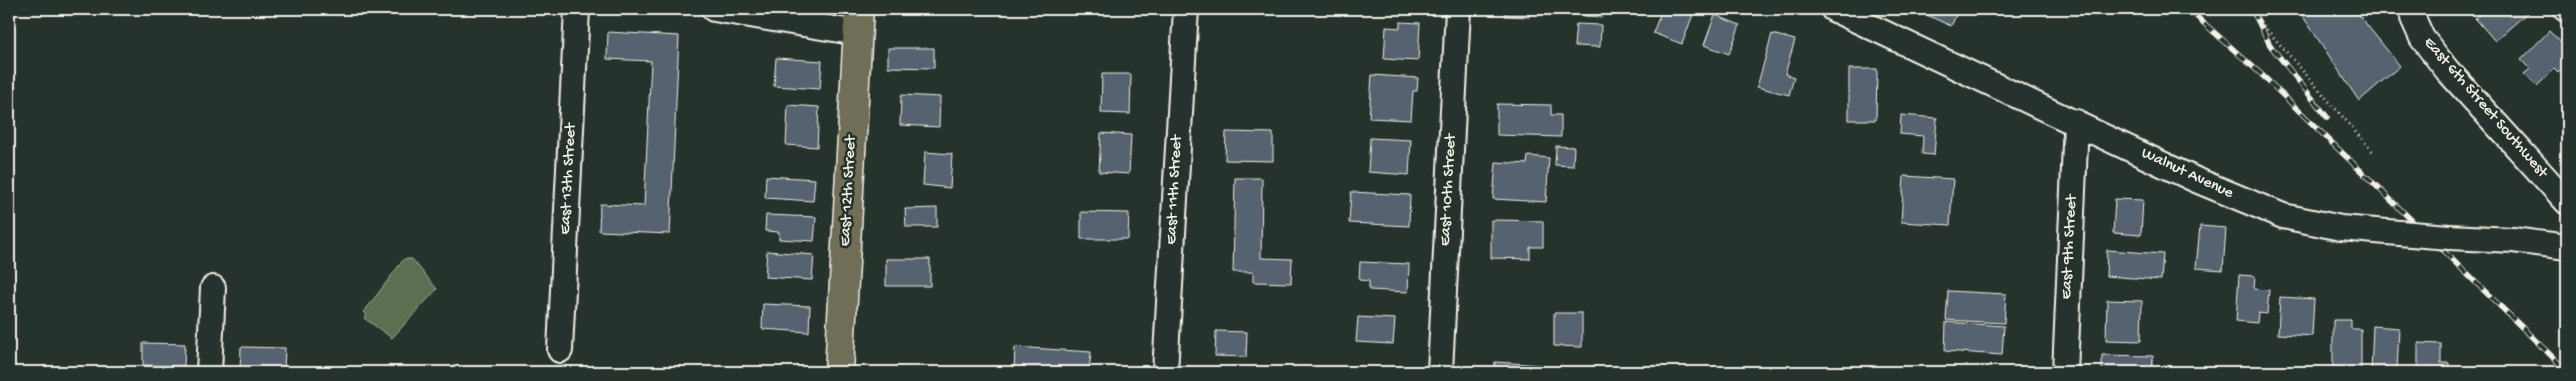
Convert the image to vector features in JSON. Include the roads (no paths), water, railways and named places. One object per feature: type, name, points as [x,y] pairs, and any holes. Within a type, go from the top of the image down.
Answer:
[{"type":"main road","name":"East 12th Street","points":[[840,372],[858,21]]},
{"type":"street","name":"East 13th Street","points":[[560,350],[577,9]]},
{"type":"street","points":[[714,9],[858,21]]},
{"type":"street","name":"East 11th Street","points":[[1165,372],[1186,9]]},
{"type":"street","name":"East 10th Street","points":[[1440,372],[1458,9]]},
{"type":"street","name":"Walnut Avenue","points":[[1833,9],[2196,180],[2283,216],[2341,228],[2513,240],[2567,247]]},
{"type":"street","name":"East 6th Street Southwest","points":[[2414,9],[2413,18],[2422,38],[2447,70],[2567,202]]},
{"type":"street","name":"East 9th Street","points":[[2065,372],[2076,122]]},
{"type":"street","points":[[210,372],[213,288]]},
{"type":"railway","points":[[2188,9],[2261,74],[2567,371]]},
{"type":"railway","points":[[2252,9],[2270,45],[2327,117]]}]
